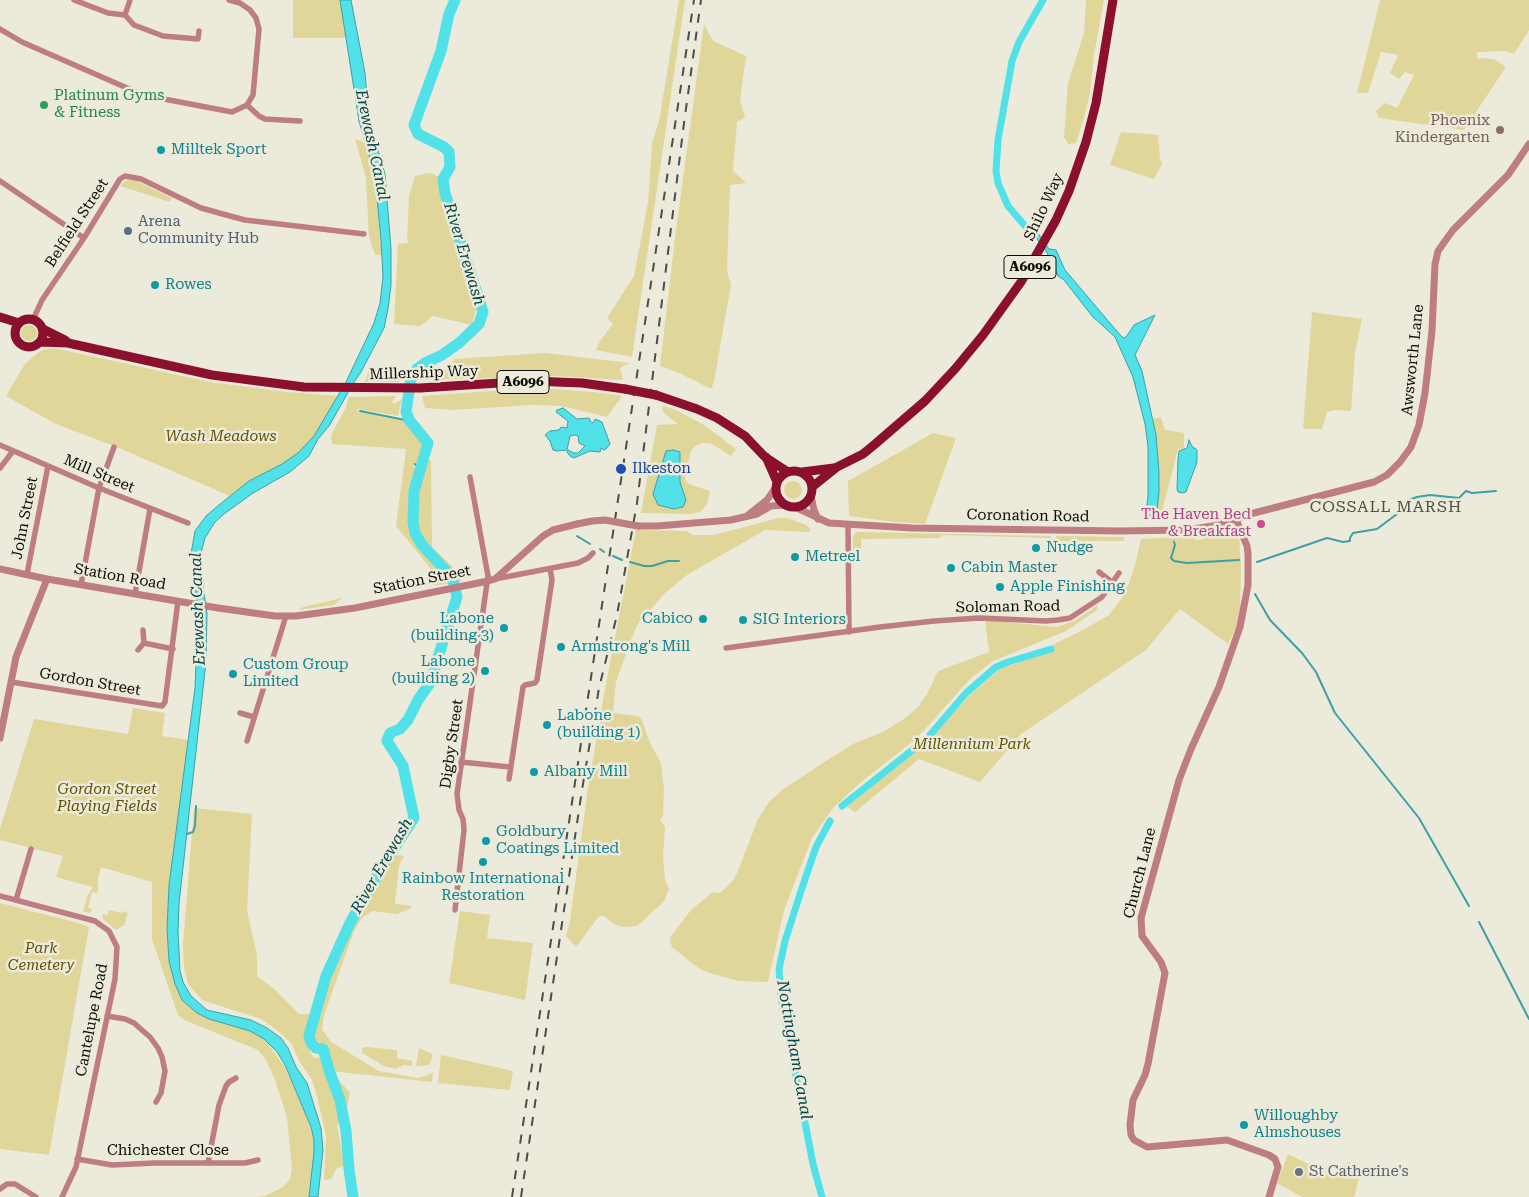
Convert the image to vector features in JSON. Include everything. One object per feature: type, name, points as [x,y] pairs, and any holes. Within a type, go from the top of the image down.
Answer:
[{"type":"main road","name":"Shilo Way","points":[[812,491],[837,468],[863,454],[895,429],[941,384],[994,320],[1030,267],[1062,206],[1086,142],[1098,94],[1113,0]]},
{"type":"main road","points":[[0,317],[19,323]]},
{"type":"main road","points":[[15,334],[19,323],[25,320],[33,320]]},
{"type":"main road","name":"A6096","points":[[33,320],[41,325],[43,329]]},
{"type":"main road","name":"A6096","points":[[0,322],[15,334],[17,341],[23,346],[32,348],[40,342]]},
{"type":"main road","points":[[40,342],[43,338],[43,329]]},
{"type":"main road","name":"Millership Way","points":[[43,329],[66,340],[68,343]]},
{"type":"main road","name":"Millership Way","points":[[40,342],[68,343],[212,375],[279,385],[395,389],[531,381],[573,382],[625,389],[656,395],[717,418],[745,436],[766,457],[788,472]]},
{"type":"main road","name":"Millership Way","points":[[766,457],[776,485]]},
{"type":"main road","name":"Shilo Way","points":[[802,472],[837,468]]},
{"type":"main road","points":[[788,472],[802,472],[810,480],[812,491],[803,505],[796,508],[785,505],[778,499],[776,485],[782,475],[788,472]]},
{"type":"street","points":[[74,0],[108,13],[125,15],[134,25],[163,36],[198,40],[199,31]]},
{"type":"street","points":[[125,15],[130,0]]},
{"type":"street","points":[[0,29],[22,42],[143,95],[222,111],[235,111],[247,105],[251,100],[254,89],[259,25],[253,13],[247,8],[229,0]]},
{"type":"street","points":[[247,105],[265,119],[300,121]]},
{"type":"street","name":"Awsworth Lane","points":[[1236,519],[1301,500],[1374,482],[1387,475],[1400,462],[1415,438],[1424,404],[1432,330],[1434,264],[1438,251],[1453,230],[1508,175],[1529,144]]},
{"type":"street","name":"Belfield Street","points":[[33,320],[39,304],[84,238],[120,179],[125,176],[129,175],[201,208],[224,215],[245,220],[364,234]]},
{"type":"street","points":[[0,181],[84,238]]},
{"type":"street","name":"Mill Street","points":[[0,445],[99,488],[188,523]]},
{"type":"street","points":[[82,585],[99,488],[114,447]]},
{"type":"street","points":[[0,468],[14,451]]},
{"type":"street","name":"John Street","points":[[27,574],[48,466]]},
{"type":"street","name":"Digby Street","points":[[455,910],[464,836],[463,820],[458,810],[456,794],[491,580],[470,477]]},
{"type":"street","points":[[746,517],[767,500],[776,485]]},
{"type":"street","points":[[812,491],[814,510],[818,519]]},
{"type":"street","points":[[746,517],[757,514],[771,506],[785,505]]},
{"type":"street","name":"Coronation Road","points":[[796,508],[829,523],[921,529],[1186,530],[1214,526],[1236,519]]},
{"type":"street","points":[[135,594],[150,509]]},
{"type":"street","name":"Station Street","points":[[491,580],[543,536],[553,530],[577,524],[604,520],[638,526],[692,524],[746,517]]},
{"type":"street","name":"Church Lane","points":[[1236,519],[1248,553],[1248,585],[1240,627],[1219,687],[1184,765],[1144,901],[1141,918],[1142,936],[1162,962],[1165,973],[1148,1064],[1133,1100],[1130,1125],[1131,1135],[1134,1140],[1147,1148],[1227,1140],[1273,1157],[1278,1167],[1269,1197]]},
{"type":"street","points":[[848,525],[848,632]]},
{"type":"street","name":"Station Street","points":[[354,608],[578,563],[593,553]]},
{"type":"street","name":"Station Road","points":[[0,569],[135,594],[286,616],[320,614],[354,608]]},
{"type":"street","points":[[509,779],[523,687],[535,683],[537,680],[552,580],[550,569]]},
{"type":"street","points":[[1099,572],[1113,582]]},
{"type":"street","name":"Soloman Road","points":[[726,648],[880,627],[968,618],[1046,622],[1070,618],[1102,597],[1119,573]]},
{"type":"street","points":[[0,736],[2,715],[18,650],[47,579]]},
{"type":"street","points":[[144,643],[173,649],[178,601]]},
{"type":"street","points":[[247,740],[286,616]]},
{"type":"street","points":[[138,650],[144,643],[143,630]]},
{"type":"street","name":"Gordon Street","points":[[11,682],[158,707],[164,705],[173,649]]},
{"type":"street","points":[[240,713],[254,717]]},
{"type":"street","points":[[461,762],[510,767]]},
{"type":"street","points":[[16,900],[31,850]]},
{"type":"street","name":"Cantelupe Road","points":[[0,896],[95,921],[109,931],[117,947],[116,970],[77,1159],[74,1171],[62,1197]]},
{"type":"street","points":[[107,1016],[125,1019],[134,1024],[150,1037],[158,1048],[162,1057],[164,1071],[161,1093],[156,1102]]},
{"type":"street","points":[[208,1164],[219,1105],[226,1086],[236,1078]]},
{"type":"street","name":"Chichester Close","points":[[77,1159],[112,1165],[245,1163],[258,1160]]},
{"type":"street","points":[[0,1189],[7,1184],[15,1184],[36,1197]]},
{"type":"green space","points":[[293,0],[340,0],[347,38],[293,38]]},
{"type":"green space","points":[[679,0],[685,0],[632,357],[596,350],[600,341],[613,324],[607,318],[634,276],[648,202],[652,143],[659,121]]},
{"type":"green space","points":[[1086,0],[1104,0],[1094,55],[1090,93],[1084,118],[1076,143],[1068,144],[1064,137],[1068,83],[1084,33]]},
{"type":"green space","points":[[1380,0],[1529,0],[1529,30],[1514,54],[1506,51],[1477,52],[1477,58],[1494,59],[1506,67],[1464,130],[1379,118],[1376,111],[1385,103],[1397,108],[1414,75],[1405,72],[1399,79],[1390,73],[1398,55],[1381,52],[1368,93],[1357,93]]},
{"type":"green space","points":[[704,24],[713,41],[746,56],[740,100],[745,117],[737,122],[733,171],[746,183],[730,185],[727,271],[731,285],[714,382],[711,389],[677,372],[660,366]]},
{"type":"green space","points":[[1121,132],[1158,135],[1162,164],[1154,179],[1110,165]]},
{"type":"green space","points":[[355,139],[365,143],[373,169],[382,255],[375,255],[369,237],[366,178]]},
{"type":"green space","points":[[430,173],[441,178],[477,305],[472,325],[433,316],[420,326],[394,324],[398,244],[409,243],[407,239],[409,196],[415,176]]},
{"type":"green space","points":[[127,180],[136,181],[172,198],[170,202],[120,186]]},
{"type":"green space","points":[[1312,312],[1362,319],[1355,353],[1351,411],[1336,410],[1327,412],[1322,429],[1303,429]]},
{"type":"green space","points":[[29,325],[35,327],[37,333],[35,339],[29,341],[23,339],[21,333],[23,327]]},
{"type":"green space","name":"Wash Meadows","points":[[54,348],[210,382],[287,392],[338,396],[314,436],[299,453],[249,481],[230,496],[119,448],[56,424],[6,396],[25,364],[40,351]]},
{"type":"green space","points":[[545,353],[630,363],[620,368],[623,380],[556,376],[424,380],[432,374],[449,369],[454,359]]},
{"type":"green space","points":[[394,365],[399,368],[399,382],[365,382],[369,370]]},
{"type":"green space","points":[[553,389],[622,396],[607,417],[562,406],[532,405],[452,410],[425,408],[422,396],[505,390]]},
{"type":"green space","points":[[396,396],[392,402],[394,404],[402,399],[398,416],[357,410],[404,421],[424,444],[419,464],[416,462],[413,466],[416,469],[410,519],[414,534],[421,547],[446,573],[451,583],[434,586],[432,570],[396,526],[406,449],[332,444],[331,437],[333,431],[346,408],[348,398]]},
{"type":"green space","points":[[664,406],[676,410],[704,425],[736,449],[731,456],[712,444],[703,443],[695,446],[691,451],[685,477],[686,481],[689,484],[710,491],[707,504],[700,512],[690,514],[641,513],[657,425],[678,424],[665,414],[662,409]]},
{"type":"green space","points":[[1161,417],[1165,430],[1184,433],[1184,449],[1178,449],[1160,519],[1151,519],[1157,511],[1159,473],[1153,419]]},
{"type":"green space","points":[[933,433],[956,438],[925,524],[849,516],[848,481]]},
{"type":"green space","points":[[426,457],[431,461],[432,547],[459,573],[461,582],[457,582],[454,574],[424,544],[418,531],[417,491]]},
{"type":"green space","points":[[789,481],[797,481],[802,486],[800,497],[789,499],[784,494],[784,486]]},
{"type":"green space","points":[[778,518],[787,518],[804,524],[810,528],[810,532],[765,530],[687,575],[665,593],[650,610],[644,611],[632,637],[616,682],[613,713],[641,718],[651,745],[661,763],[664,789],[663,816],[660,820],[665,827],[663,856],[665,880],[669,889],[664,901],[637,926],[623,927],[614,924],[604,916],[599,916],[576,947],[566,936],[570,921],[587,795],[604,694],[636,530],[687,531],[693,535],[714,535]]},
{"type":"green space","points":[[856,532],[1051,536],[1051,538],[942,535],[940,538],[861,539],[861,561],[858,561],[853,555],[853,536]]},
{"type":"green space","name":"Millennium Park","points":[[1215,535],[1232,535],[1239,538],[1241,564],[1240,613],[1237,626],[1228,644],[1180,609],[1146,650],[1021,734],[980,782],[919,759],[855,812],[847,807],[924,744],[970,695],[1000,669],[1049,652],[1054,644],[1108,616],[1122,598],[1129,583],[1141,539],[1192,537],[1196,540]]},
{"type":"green space","points":[[1056,536],[1124,537],[1124,541],[1056,541]]},
{"type":"green space","points":[[342,598],[334,605],[298,610],[303,607]]},
{"type":"green space","points":[[1098,605],[1097,610],[1066,631],[993,661],[971,678],[917,738],[860,783],[833,808],[812,838],[784,910],[768,982],[739,981],[709,973],[697,967],[672,947],[671,936],[691,910],[713,892],[720,893],[733,881],[758,819],[769,802],[782,790],[855,743],[883,732],[904,719],[918,707],[927,694],[938,671],[989,652],[985,620],[1057,627],[1076,620]]},
{"type":"green space","name":"Gordon Street Playing Fields","points":[[133,708],[165,713],[162,736],[189,740],[169,885],[167,933],[169,961],[175,984],[182,1000],[226,1024],[250,1031],[264,1039],[284,1066],[305,1111],[314,1140],[309,1197],[255,1197],[265,1196],[283,1187],[290,1179],[292,1168],[287,1117],[274,1077],[266,1060],[258,1050],[184,1020],[178,1015],[152,939],[152,882],[101,867],[98,878],[98,890],[97,893],[92,892],[88,908],[92,909],[90,913],[83,911],[88,895],[93,887],[56,877],[63,856],[0,840],[0,829],[34,719],[128,734]]},
{"type":"green space","points":[[194,808],[252,814],[247,911],[257,955],[257,976],[273,988],[299,1014],[318,1014],[336,961],[359,912],[395,854],[404,856],[399,866],[395,904],[412,906],[397,914],[372,911],[361,919],[354,931],[324,1015],[322,1029],[331,1042],[379,1071],[417,1078],[433,1072],[432,1082],[331,1071],[350,1093],[347,1108],[349,1120],[337,1124],[344,1166],[336,1169],[331,1179],[324,1180],[326,1136],[317,1096],[312,1080],[300,1062],[291,1043],[261,1019],[202,1000],[188,984],[184,968],[183,944]],"holes":[[[317,1040],[325,1047],[328,1060],[313,1057],[309,1048]]]},
{"type":"green space","name":"Park Cemetery","points":[[0,903],[89,927],[49,1155],[0,1149]]},
{"type":"green space","points":[[109,910],[128,913],[124,925],[116,930],[103,919],[102,914],[108,915]]},
{"type":"green space","points":[[460,911],[490,915],[487,938],[533,943],[525,1000],[449,983]]},
{"type":"green space","points":[[362,1048],[397,1050],[397,1058],[412,1061],[412,1066],[404,1065],[395,1069],[384,1066],[362,1053]]},
{"type":"green space","points":[[419,1048],[431,1053],[433,1056],[429,1065],[416,1066]]},
{"type":"green space","points":[[441,1055],[513,1071],[510,1090],[438,1083]]},
{"type":"green space","points":[[1288,1154],[1334,1177],[1348,1162],[1362,1168],[1354,1197],[1302,1197],[1277,1183]]},
{"type":"water","name":"Erewash Canal","points":[[340,0],[351,0],[365,73],[369,120],[385,174],[391,249],[391,285],[388,309],[384,328],[361,372],[309,456],[290,472],[253,493],[224,514],[215,522],[205,538],[199,560],[207,613],[206,662],[179,903],[178,931],[180,971],[183,982],[191,996],[207,1010],[251,1020],[281,1038],[288,1048],[296,1067],[307,1083],[321,1128],[323,1150],[318,1197],[309,1197],[314,1140],[311,1127],[285,1065],[277,1052],[264,1039],[250,1031],[209,1019],[197,1013],[182,1000],[175,984],[169,961],[167,929],[169,885],[195,688],[198,611],[191,554],[195,531],[206,516],[249,481],[282,464],[298,453],[314,436],[346,382],[374,323],[380,303],[383,277],[376,189],[373,169],[359,121]]},
{"type":"water","points":[[1037,232],[1049,249],[1056,250],[1065,270],[1121,336],[1126,337],[1134,325],[1155,315],[1135,355],[1142,371],[1156,435],[1159,492],[1157,511],[1152,516],[1148,516],[1146,512],[1148,496],[1148,446],[1145,424],[1133,377],[1115,337],[1092,316],[1064,280],[1058,276],[1047,253],[1035,236]]},
{"type":"water","points":[[563,408],[577,419],[589,418],[593,423],[595,419],[602,422],[610,444],[606,449],[601,448],[600,452],[590,451],[574,458],[567,452],[568,450],[578,453],[585,446],[579,443],[578,436],[575,435],[570,436],[567,450],[553,450],[550,441],[545,435],[550,431],[559,430],[561,427],[567,428],[568,421],[556,412]]},
{"type":"water","points":[[1189,440],[1193,448],[1197,450],[1197,462],[1186,492],[1183,493],[1178,492],[1177,489],[1179,451],[1187,448]]},
{"type":"water","points":[[666,451],[680,452],[680,482],[686,500],[683,507],[674,509],[658,505],[653,494]]},
{"type":"waterway","name":"River Erewash","points":[[353,1197],[346,1131],[340,1100],[323,1049],[316,1048],[311,1043],[309,1036],[326,976],[350,923],[380,870],[414,818],[403,766],[387,741],[390,733],[400,729],[408,720],[418,700],[430,683],[457,597],[452,577],[422,545],[415,533],[413,522],[414,491],[428,443],[410,421],[406,412],[411,378],[417,369],[459,343],[479,324],[483,312],[445,193],[443,179],[450,167],[449,152],[444,147],[418,134],[414,125],[441,51],[449,14],[455,0]]},
{"type":"waterway","name":"Nottingham Canal","points":[[1036,234],[1025,226],[1008,206],[998,183],[996,171],[998,140],[1012,61],[1019,42],[1043,0]]},
{"type":"waterway","points":[[360,411],[410,421]]},
{"type":"waterway","name":"River Erewash","points":[[415,464],[420,469]]},
{"type":"waterway","points":[[1257,562],[1327,538],[1343,542],[1350,541],[1353,533],[1377,529],[1397,514],[1406,501],[1417,497],[1430,495],[1459,498],[1466,491],[1472,493],[1496,491]]},
{"type":"waterway","points":[[577,536],[590,544]]},
{"type":"waterway","points":[[1174,542],[1175,545],[1171,558],[1174,561],[1187,563],[1239,560]]},
{"type":"waterway","points":[[600,549],[604,552]]},
{"type":"waterway","points":[[613,556],[622,560]]},
{"type":"waterway","points":[[630,562],[652,566],[668,561],[679,561]]},
{"type":"waterway","points":[[1255,594],[1270,620],[1302,653],[1316,672],[1335,713],[1419,818],[1469,906]]},
{"type":"waterway","name":"Nottingham Canal","points":[[930,735],[966,693],[996,667],[1051,649]]},
{"type":"waterway","name":"Nottingham Canal","points":[[842,806],[920,744]]},
{"type":"waterway","points":[[187,834],[193,832],[195,826],[196,806]]},
{"type":"waterway","name":"Nottingham Canal","points":[[822,1197],[813,1164],[781,998],[779,969],[785,941],[816,847],[830,821]]},
{"type":"waterway","points":[[1479,922],[1529,1019]]},
{"type":"railway","points":[[512,1197],[694,0]]},
{"type":"railway","points":[[521,1197],[599,688],[617,615],[637,503],[701,0]]},
{"type":"place","name":"Platinum Gyms & Fitness","points":[[44,105]]},
{"type":"place","name":"Phoenix Kindergarten","points":[[1500,130]]},
{"type":"place","name":"Milltek Sport","points":[[161,150]]},
{"type":"place","name":"Arena Community Hub","points":[[128,231]]},
{"type":"place","name":"Rowes","points":[[155,285]]},
{"type":"place","name":"Ilkeston","points":[[621,469]]},
{"type":"place","name":"The Haven Bed & Breakfast","points":[[1261,524]]},
{"type":"place","name":"Nudge","points":[[1036,548]]},
{"type":"place","name":"Metreel","points":[[795,557]]},
{"type":"place","name":"Cabin Master","points":[[951,568]]},
{"type":"place","name":"Apple Finishing","points":[[1000,587]]},
{"type":"place","name":"Cabico","points":[[703,619]]},
{"type":"place","name":"SIG Interiors","points":[[743,620]]},
{"type":"place","name":"Labone (building 3)","points":[[504,628]]},
{"type":"place","name":"Armstrong's Mill","points":[[561,647]]},
{"type":"place","name":"Labone (building 2)","points":[[485,671]]},
{"type":"place","name":"Custom Group Limited","points":[[233,674]]},
{"type":"place","name":"Labone (building 1)","points":[[547,725]]},
{"type":"place","name":"Albany Mill","points":[[534,772]]},
{"type":"place","name":"Goldbury Coatings Limited","points":[[486,841]]},
{"type":"place","name":"Rainbow International Restoration","points":[[483,862]]},
{"type":"place","name":"Willoughby Almshouses","points":[[1244,1125]]},
{"type":"place","name":"St Catherine's","points":[[1299,1172]]},
{"type":"district","name":"COSSALL MARSH","points":[[1386,507]]}]
